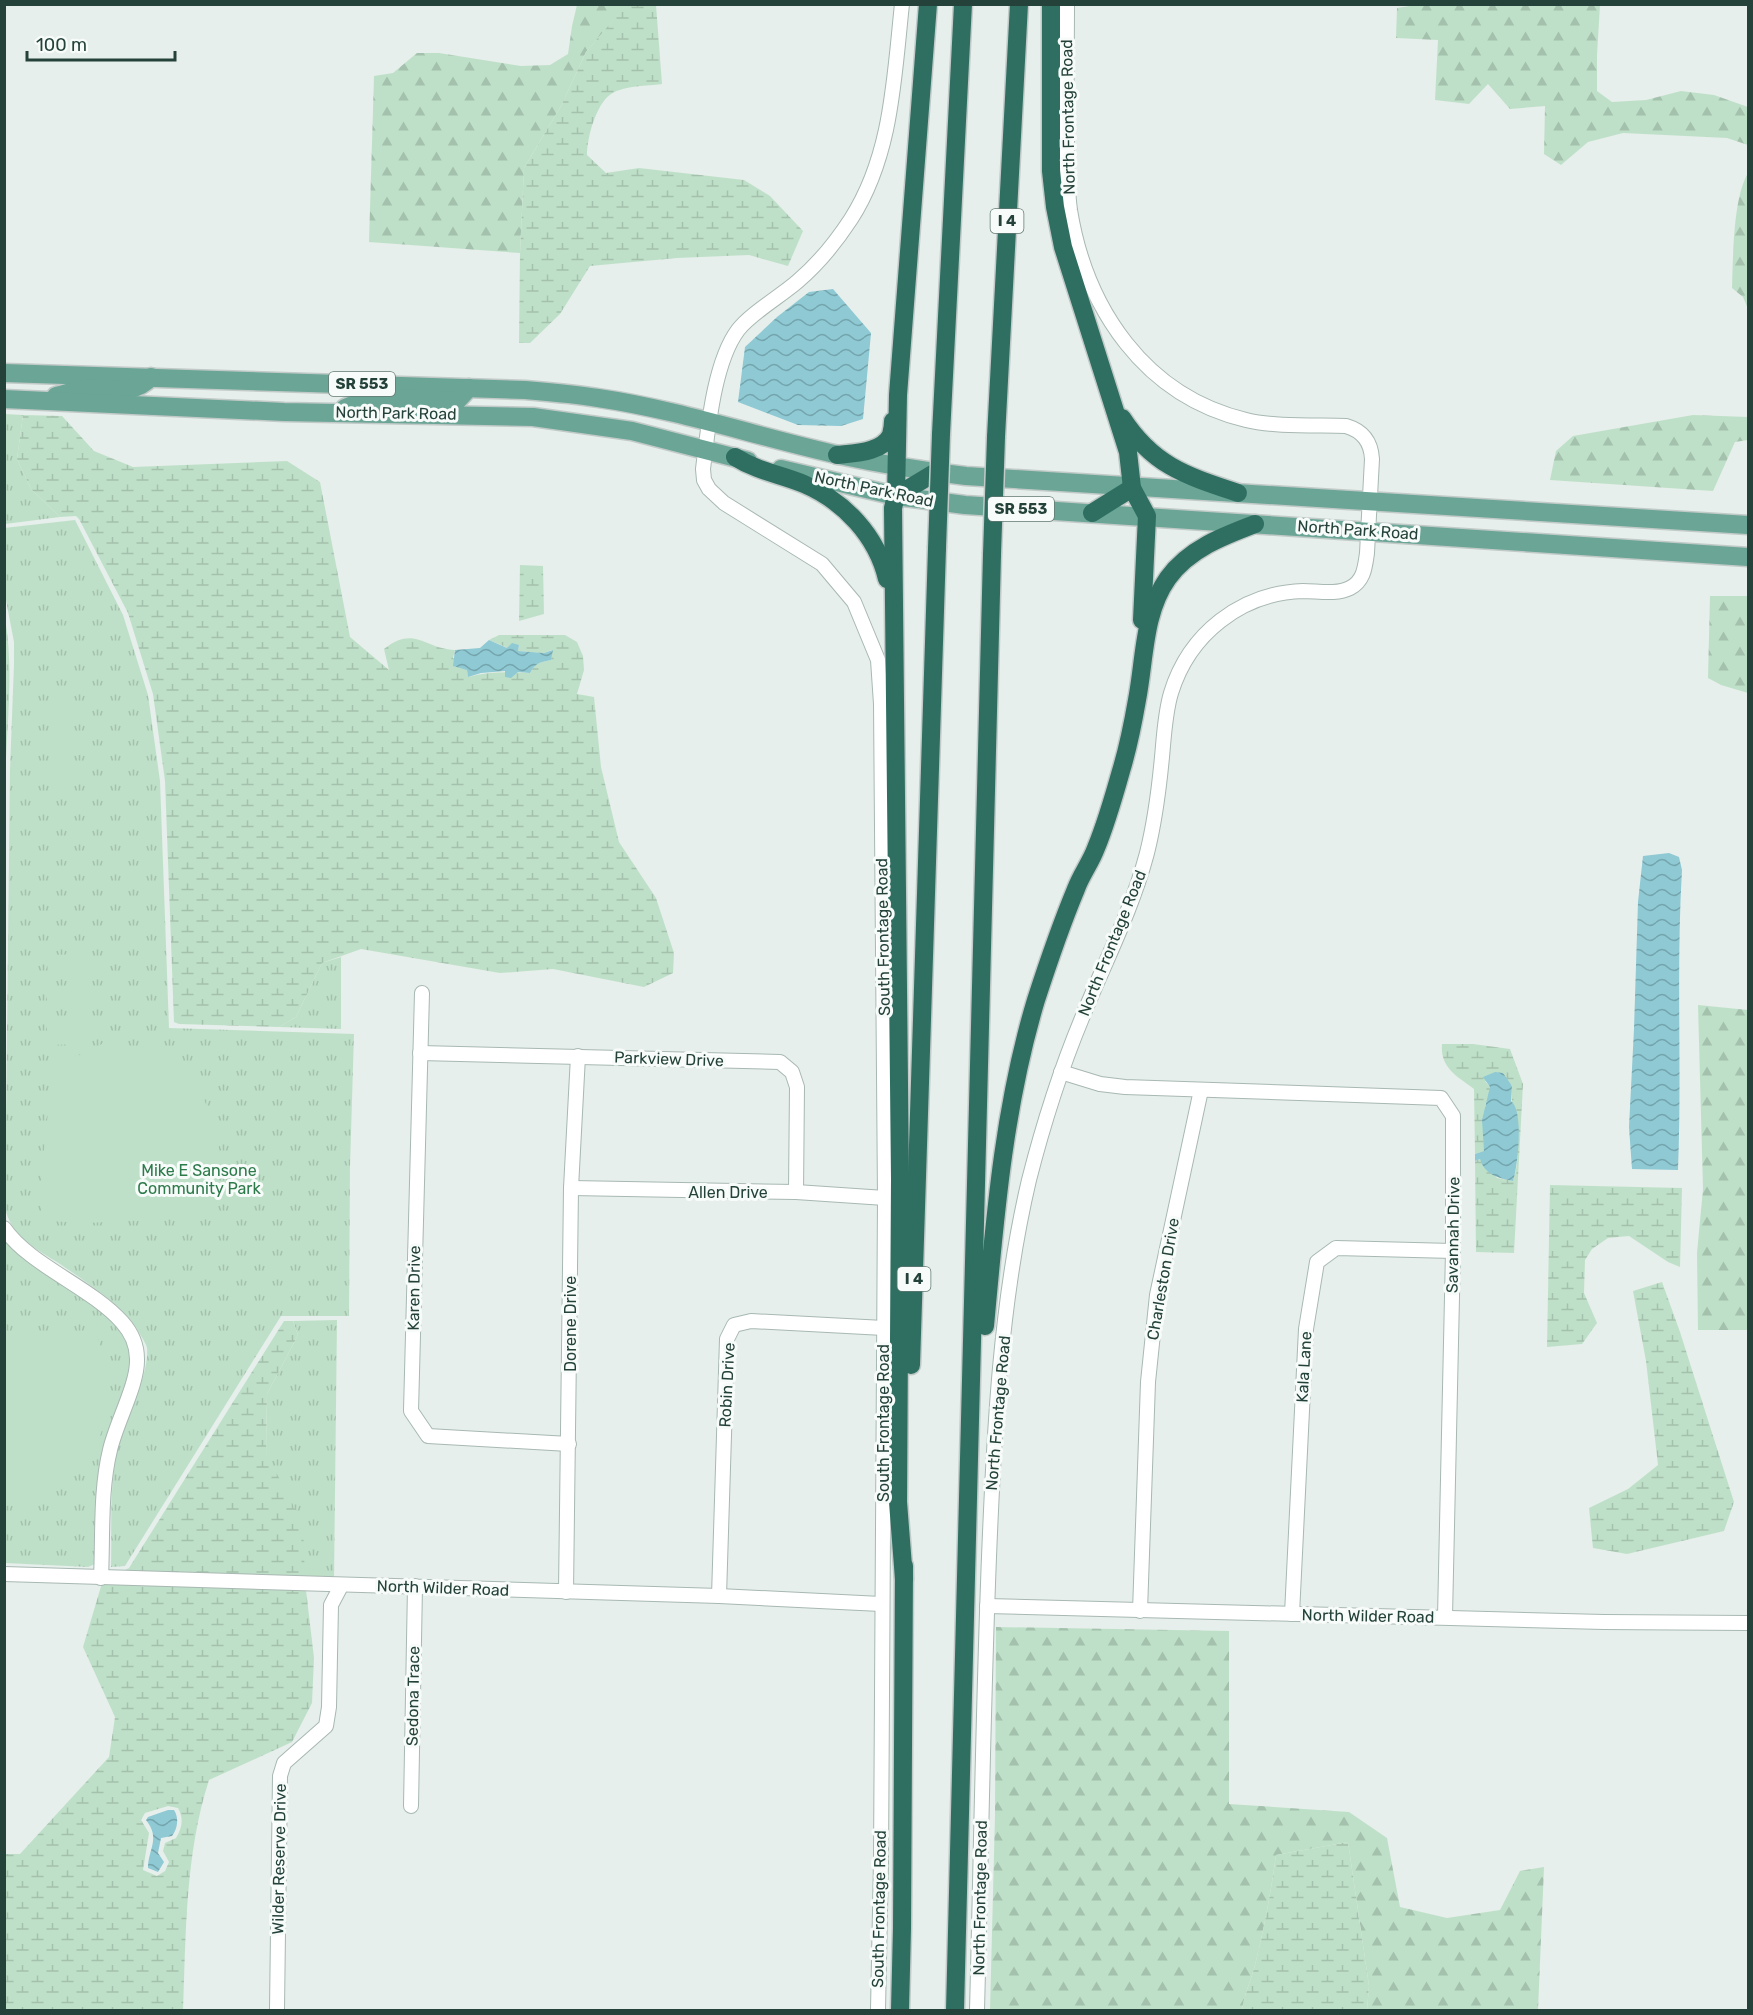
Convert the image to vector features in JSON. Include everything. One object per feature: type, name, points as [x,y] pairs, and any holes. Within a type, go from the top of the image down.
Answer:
[{"type":"highway","points":[[904,1578],[898,1502],[900,1179],[892,508],[896,496],[898,395],[928,4]]},
{"type":"highway","name":"I 4","points":[[900,2010],[904,1578],[941,434],[963,4]]},
{"type":"highway","name":"I 4","points":[[955,2010],[992,554],[1019,4]]},
{"type":"highway","points":[[1051,4],[1051,171],[1055,207],[1063,247],[1128,452],[1132,488],[1147,516],[1144,604],[1133,691],[1116,770],[1083,876]]},
{"type":"highway","points":[[837,455],[871,450],[884,442],[891,435],[898,395]]},
{"type":"highway","points":[[1114,406],[1130,430],[1159,460],[1177,471],[1238,493]]},
{"type":"highway","points":[[735,457],[752,468],[804,484],[832,499],[847,511],[857,521],[877,551],[885,570],[892,598]]},
{"type":"highway","points":[[896,496],[936,472]]},
{"type":"highway","points":[[1092,513],[1132,488]]},
{"type":"highway","points":[[973,1371],[984,1337],[994,1220],[1009,1109],[1023,1045],[1037,998],[1077,886],[1096,849],[1121,770],[1137,700],[1149,618],[1158,594],[1169,577],[1184,561],[1205,545],[1255,524]]},
{"type":"main road","name":"North Park Road","points":[[4,373],[525,390],[597,398],[710,422],[837,455],[896,467],[936,472],[1132,488],[1749,525]]},
{"type":"main road","points":[[37,401],[84,389],[128,390],[144,385],[151,377]]},
{"type":"main road","points":[[338,411],[358,402],[376,398],[457,401],[469,388]]},
{"type":"main road","name":"North Park Road","points":[[4,399],[285,412],[492,414],[542,418],[630,430],[896,496],[965,505],[1749,557]]},
{"type":"street","name":"South Frontage Road","points":[[878,2010],[885,1198],[881,704],[878,660],[854,602],[822,564],[730,506],[709,489],[704,480],[703,469],[714,397],[729,344],[740,327],[798,280],[829,251],[852,217],[875,173],[886,134],[903,4]]},
{"type":"street","name":"North Frontage Road","points":[[977,2010],[992,1469],[999,1378],[1010,1291],[1029,1182],[1042,1130],[1061,1072],[1124,919],[1147,852],[1155,816],[1170,696],[1184,662],[1192,649],[1213,626],[1232,612],[1258,599],[1289,592],[1338,592],[1348,590],[1357,584],[1365,567],[1368,531],[1371,447],[1356,429],[1346,426],[1248,421],[1204,406],[1177,391],[1150,371],[1132,352],[1111,322],[1090,281],[1077,243],[1070,209],[1067,154],[1067,4]]},
{"type":"street","name":"Karen Drive","points":[[422,993],[411,1411],[428,1436],[569,1444]]},
{"type":"street","name":"Parkview Drive","points":[[420,1053],[780,1062],[792,1072],[798,1087],[796,1192]]},
{"type":"street","name":"Dorene Drive","points":[[566,1592],[571,1188],[578,1056]]},
{"type":"street","points":[[1061,1072],[1100,1084],[1201,1090]]},
{"type":"street","name":"Savannah Drive","points":[[1201,1090],[1441,1098],[1453,1116],[1453,1251],[1445,1617]]},
{"type":"street","name":"Charleston Drive","points":[[1140,1611],[1148,1382],[1157,1295],[1201,1090]]},
{"type":"street","name":"Allen Drive","points":[[571,1188],[796,1192],[885,1198]]},
{"type":"street","points":[[4,1227],[22,1248],[114,1314],[127,1329],[135,1345],[137,1359],[135,1374],[114,1431],[107,1461],[102,1578]]},
{"type":"street","name":"Kala Lane","points":[[1292,1614],[1306,1329],[1317,1262],[1336,1248],[1453,1251]]},
{"type":"street","name":"Robin Drive","points":[[719,1596],[727,1339],[734,1325],[751,1321],[884,1328]]},
{"type":"street","name":"North Wilder Road","points":[[4,1574],[719,1596],[881,1604]]},
{"type":"street","name":"Wilder Reserve Drive","points":[[277,2010],[280,1776],[284,1762],[326,1726],[329,1707],[331,1605],[341,1586]]},
{"type":"street","name":"Sedona Trace","points":[[411,1806],[415,1586]]},
{"type":"street","name":"North Wilder Road","points":[[987,1606],[1749,1623]]},
{"type":"green space","points":[[627,4],[656,5],[662,84],[636,86],[611,94],[601,105],[593,122],[587,155],[606,173],[639,168],[744,180],[770,196],[803,231],[788,266],[749,255],[677,258],[590,266],[560,314],[530,343],[519,343],[524,168],[561,106],[586,52]]},
{"type":"green space","points":[[577,5],[627,5],[586,52],[561,106],[524,168],[520,253],[369,242],[374,76],[393,73],[417,53],[439,53],[521,66],[550,65],[568,54]]},
{"type":"green space","points":[[1416,5],[1600,5],[1597,91],[1612,102],[1646,100],[1681,91],[1714,95],[1748,107],[1748,145],[1727,138],[1623,133],[1588,142],[1561,165],[1544,154],[1545,106],[1510,109],[1488,84],[1469,104],[1435,100],[1438,40],[1396,38],[1397,8]]},
{"type":"green space","points":[[1748,173],[1748,309],[1743,297],[1732,288],[1739,197]]},
{"type":"green space","points":[[5,414],[23,415],[17,459],[31,489],[60,517],[5,524]]},
{"type":"green space","points":[[23,415],[62,416],[94,451],[133,467],[287,461],[320,482],[350,637],[389,670],[384,649],[404,639],[420,640],[444,649],[455,650],[453,658],[467,670],[468,677],[491,673],[530,673],[534,667],[551,660],[552,650],[544,653],[518,651],[519,645],[508,648],[489,640],[499,635],[565,635],[577,642],[583,656],[584,670],[577,694],[594,697],[601,767],[619,842],[656,898],[674,953],[673,973],[644,987],[553,969],[500,973],[361,949],[322,963],[296,1017],[279,1027],[174,1022],[165,781],[153,694],[128,613],[79,519],[76,516],[60,517],[31,489],[17,459]]},
{"type":"green space","points":[[1693,415],[1748,417],[1748,440],[1735,442],[1713,491],[1550,480],[1556,451],[1573,436]]},
{"type":"green space","name":"Mike E Sansone Community Park","points":[[75,520],[123,615],[148,695],[160,781],[169,1028],[354,1034],[349,1316],[281,1316],[125,1566],[111,1567],[114,1467],[144,1371],[147,1348],[135,1326],[105,1296],[26,1241],[13,1226],[5,1207],[10,769],[14,642],[5,595],[4,528]]},
{"type":"green space","points":[[520,565],[543,566],[544,614],[519,621]]},
{"type":"green space","points":[[1710,596],[1748,596],[1748,693],[1721,685],[1708,678]]},
{"type":"green space","points":[[5,618],[9,684],[5,773]]},
{"type":"green space","points":[[41,701],[81,702],[81,724],[41,723]]},
{"type":"green space","points":[[40,731],[81,733],[80,755],[40,753]]},
{"type":"green space","points":[[40,762],[80,763],[79,785],[39,784]]},
{"type":"green space","points":[[85,954],[86,978],[48,978],[47,955]]},
{"type":"green space","points":[[341,957],[341,1029],[279,1027],[296,1017],[322,963]]},
{"type":"green space","points":[[47,986],[85,986],[85,1009],[47,1009]]},
{"type":"green space","points":[[1698,1005],[1748,1010],[1748,1330],[1698,1330],[1697,1253],[1703,1189]]},
{"type":"green space","points":[[47,1021],[85,1021],[85,1044],[47,1045]]},
{"type":"green space","points":[[101,1044],[129,1047],[153,1054],[174,1066],[191,1082],[205,1101],[214,1123],[219,1149],[220,1176],[212,1182],[198,1218],[84,1223],[49,1221],[41,1212],[41,1179],[53,1064],[94,1052]]},
{"type":"green space","points":[[1442,1044],[1473,1044],[1510,1049],[1523,1084],[1514,1253],[1476,1252],[1475,1161],[1480,1159],[1497,1178],[1513,1181],[1516,1169],[1517,1145],[1512,1085],[1485,1081],[1490,1087],[1489,1098],[1485,1105],[1484,1151],[1475,1154],[1474,1089],[1451,1071],[1444,1059]]},
{"type":"green space","points":[[1550,1185],[1682,1188],[1680,1267],[1668,1262],[1629,1236],[1608,1238],[1592,1249],[1585,1260],[1584,1293],[1597,1323],[1582,1344],[1547,1347]]},
{"type":"green space","points":[[4,1236],[107,1315],[124,1333],[133,1357],[95,1564],[88,1567],[5,1563]]},
{"type":"green space","points":[[1662,1282],[1734,1502],[1724,1531],[1627,1554],[1593,1548],[1589,1508],[1628,1489],[1658,1465],[1646,1361],[1633,1291]]},
{"type":"green space","points":[[337,1320],[334,1580],[305,1579],[266,1453],[267,1394],[298,1335],[293,1321]]},
{"type":"green space","points":[[284,1321],[293,1321],[298,1335],[267,1394],[266,1453],[303,1524],[305,1579],[110,1571],[129,1568]]},
{"type":"green space","points":[[96,1334],[107,1368],[109,1398],[105,1421],[97,1443],[85,1463],[70,1480],[51,1493],[29,1502],[5,1506],[5,1335]]},
{"type":"green space","points":[[102,1583],[306,1590],[314,1658],[312,1703],[292,1742],[209,1780],[195,1836],[191,1865],[183,2010],[5,2010],[4,1854],[20,1854],[109,1757],[115,1717],[83,1647]],"holes":[[[168,1806],[178,1808],[182,1820],[181,1827],[176,1838],[165,1843],[163,1851],[169,1862],[165,1871],[157,1876],[143,1870],[149,1833],[141,1820],[145,1813]]]},
{"type":"green space","points":[[996,1627],[1229,1631],[1229,1804],[1349,1812],[1387,1838],[1400,1907],[1447,1918],[1500,1910],[1520,1871],[1544,1867],[1538,2010],[1367,2010],[1369,1986],[1348,1842],[1276,1855],[1270,1897],[1242,2010],[990,2010],[995,1815]]},
{"type":"green space","points":[[1348,1842],[1369,1986],[1367,2010],[1242,2010],[1270,1897],[1276,1855]]},
{"type":"water","points":[[833,289],[871,333],[863,419],[841,426],[798,425],[738,402],[745,347],[777,317],[809,292]]},
{"type":"water","points":[[489,640],[507,648],[512,643],[519,645],[518,651],[544,653],[553,650],[551,660],[534,667],[530,673],[518,672],[511,678],[505,677],[505,671],[481,673],[468,677],[467,670],[453,666],[455,650],[480,648]]},
{"type":"water","points":[[1669,853],[1679,857],[1682,870],[1679,945],[1678,1170],[1632,1169],[1629,1127],[1638,902],[1643,856]]},
{"type":"water","points":[[1495,1072],[1503,1073],[1512,1086],[1511,1101],[1518,1115],[1518,1152],[1513,1181],[1497,1177],[1489,1172],[1480,1159],[1475,1161],[1475,1154],[1484,1151],[1482,1120],[1490,1087],[1483,1077]]},
{"type":"water","points":[[174,1810],[177,1816],[177,1826],[172,1836],[161,1838],[158,1853],[164,1862],[158,1872],[148,1868],[153,1833],[146,1820],[148,1817]]}]
